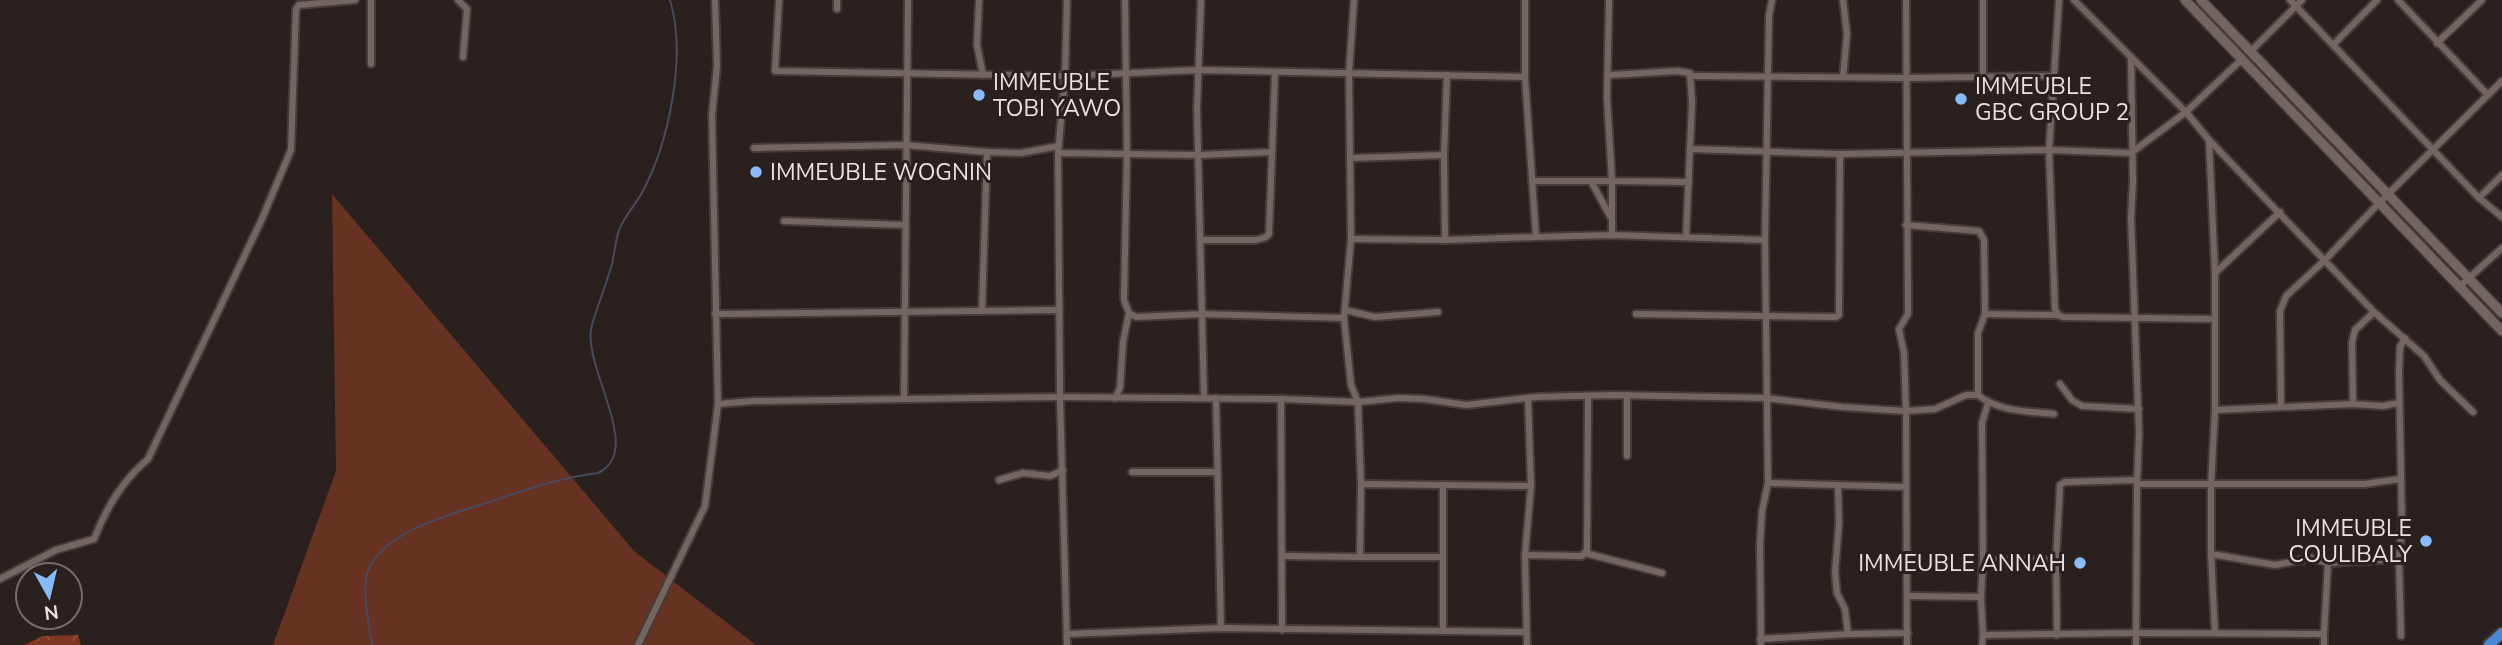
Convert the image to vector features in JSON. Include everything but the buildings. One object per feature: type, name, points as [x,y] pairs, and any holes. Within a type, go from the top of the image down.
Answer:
[{"type":"highway","points":[[2489,645],[2502,633]]},
{"type":"main road","points":[[2185,0],[2502,331]]},
{"type":"main road","points":[[2200,0],[2502,313]]},
{"type":"street","points":[[0,579],[56,550],[94,538],[116,493],[129,475],[148,459],[261,221],[291,150],[296,9],[299,5],[355,0]]},
{"type":"street","points":[[371,0],[371,64]]},
{"type":"street","points":[[458,0],[467,9],[463,57]]},
{"type":"street","points":[[638,645],[705,506],[718,404],[712,116],[717,66],[715,0]]},
{"type":"street","points":[[779,0],[775,71],[1065,76],[1198,70],[1525,77]]},
{"type":"street","points":[[837,9],[838,0]]},
{"type":"street","points":[[905,399],[908,0]]},
{"type":"street","points":[[979,0],[977,46],[983,75]]},
{"type":"street","points":[[1067,0],[1065,76],[1058,150],[1060,397],[1067,645]]},
{"type":"street","points":[[1115,398],[1120,388],[1123,342],[1129,313],[1124,300],[1127,154],[1125,0]]},
{"type":"street","points":[[1201,0],[1198,155],[1204,398]]},
{"type":"street","points":[[1354,0],[1349,73],[1352,158],[1350,239],[1344,314],[1351,385],[1358,402],[1362,484],[1360,557]]},
{"type":"street","points":[[1525,0],[1525,77],[1536,237]]},
{"type":"street","points":[[1609,0],[1607,98],[1612,234]]},
{"type":"street","points":[[1772,0],[1769,15],[1765,240],[1768,483],[1762,511],[1760,543],[1761,642],[1847,634],[1908,633]]},
{"type":"street","points":[[1843,0],[1847,34],[1843,78]]},
{"type":"street","points":[[1906,0],[1908,314],[1899,329],[1904,353],[1906,411],[1908,645]]},
{"type":"street","points":[[1983,0],[1983,76]]},
{"type":"street","points":[[2058,315],[2055,309],[2049,150],[2059,0]]},
{"type":"street","points":[[2074,0],[2186,112],[2208,140],[2374,312],[2424,356],[2440,380],[2473,412]]},
{"type":"street","points":[[2290,0],[2479,198],[2502,217]]},
{"type":"street","points":[[2250,52],[2302,0]]},
{"type":"street","points":[[2333,44],[2377,0]]},
{"type":"street","points":[[2398,0],[2488,95]]},
{"type":"street","points":[[2437,43],[2482,0]]},
{"type":"street","points":[[2131,57],[2133,182],[2130,217],[2139,409],[2136,645]]},
{"type":"street","points":[[1691,149],[1840,154],[2049,150],[2132,153],[2186,112],[2241,60]]},
{"type":"street","points":[[1609,75],[1689,71],[1692,103],[1686,237]]},
{"type":"street","points":[[1201,240],[1256,240],[1266,237],[1270,228],[1275,73]]},
{"type":"street","points":[[1445,240],[1447,75]]},
{"type":"street","points":[[1690,76],[2054,76]]},
{"type":"street","points":[[2281,407],[2280,311],[2286,296],[2502,81]]},
{"type":"street","points":[[2208,140],[2215,273],[2211,554],[2216,633]]},
{"type":"street","points":[[754,148],[906,145],[1021,153],[1058,150],[1198,155],[1272,152]]},
{"type":"street","points":[[982,311],[987,152]]},
{"type":"street","points":[[1636,314],[1839,315],[1840,154]]},
{"type":"street","points":[[1352,158],[1444,155]]},
{"type":"street","points":[[2479,198],[2502,175]]},
{"type":"street","points":[[1533,181],[1689,183]]},
{"type":"street","points":[[1591,181],[1612,221]]},
{"type":"street","points":[[2215,273],[2280,212]]},
{"type":"street","points":[[784,221],[905,225]]},
{"type":"street","points":[[1906,225],[1979,231],[1982,235],[1985,314],[1978,333],[1978,395]]},
{"type":"street","points":[[1350,239],[1445,240],[1612,234],[1765,240]]},
{"type":"street","points":[[2459,287],[2502,248]]},
{"type":"street","points":[[715,314],[1059,310]]},
{"type":"street","points":[[1129,313],[1136,317],[1202,314],[1344,314],[1375,317],[1437,312]]},
{"type":"street","points":[[2353,404],[2352,342],[2355,330],[2374,312]]},
{"type":"street","points":[[1985,314],[2214,319]]},
{"type":"street","points":[[2401,636],[2399,403],[2400,347],[2404,338]]},
{"type":"street","points":[[2060,384],[2072,400],[2082,406],[2139,409]]},
{"type":"street","points":[[718,404],[752,401],[1060,397],[1358,402],[1425,399],[1466,405],[1528,398],[1627,396],[1766,398],[1906,411],[1935,409],[1966,395],[1978,395],[1988,403],[2007,408],[2054,414]]},
{"type":"street","points":[[1627,396],[1627,456]]},
{"type":"street","points":[[1585,554],[1588,397]]},
{"type":"street","points":[[1216,398],[1221,628]]},
{"type":"street","points":[[1527,645],[1525,555],[1531,486],[1528,398]]},
{"type":"street","points":[[1281,399],[1282,630]]},
{"type":"street","points":[[1982,645],[1982,423],[1988,403]]},
{"type":"street","points":[[2215,410],[2353,404],[2383,406],[2399,403]]},
{"type":"street","points":[[999,480],[1023,473],[1050,476],[1063,470]]},
{"type":"street","points":[[1132,472],[1216,472]]},
{"type":"street","points":[[2057,635],[2056,560],[2060,485],[2065,482],[2364,484],[2400,479]]},
{"type":"street","points":[[1768,483],[1906,487]]},
{"type":"street","points":[[1362,484],[1531,486]]},
{"type":"street","points":[[1838,485],[1839,523],[1835,572],[1837,593],[1845,609],[1847,634]]},
{"type":"street","points":[[1443,486],[1443,631]]},
{"type":"street","points":[[1525,555],[1585,554],[1662,573]]},
{"type":"street","points":[[2211,554],[2275,565],[2311,558],[2328,563],[2399,559]]},
{"type":"street","points":[[1282,556],[1443,557]]},
{"type":"street","points":[[1983,561],[2056,560]]},
{"type":"street","points":[[2324,645],[2328,563]]},
{"type":"street","points":[[1908,596],[1981,597]]},
{"type":"street","points":[[1067,634],[1221,628],[1526,632]]},
{"type":"street","points":[[1983,635],[2324,634]]},
{"type":"shaded area","points":[[332,194],[634,551],[756,645],[273,645],[336,471]]},
{"type":"green space","points":[[78,635],[81,645],[24,645],[43,636]]},
{"type":"waterway","points":[[372,645],[366,604],[367,573],[379,554],[391,543],[435,520],[538,486],[598,473],[611,462],[616,446],[614,427],[595,362],[591,342],[592,325],[612,264],[618,232],[643,191],[661,148],[676,72],[677,46],[670,0]]},
{"type":"place","name":"IMMEUBLE TOBI YAWO","points":[[979,95]]},
{"type":"place","name":"IMMEUBLE GBC GROUP 2","points":[[1961,99]]},
{"type":"place","name":"IMMEUBLE WOGNIN","points":[[756,172]]},
{"type":"place","name":"IMMEUBLE COULIBALY","points":[[2426,541]]},
{"type":"place","name":"IMMEUBLE ANNAH","points":[[2080,563]]}]
